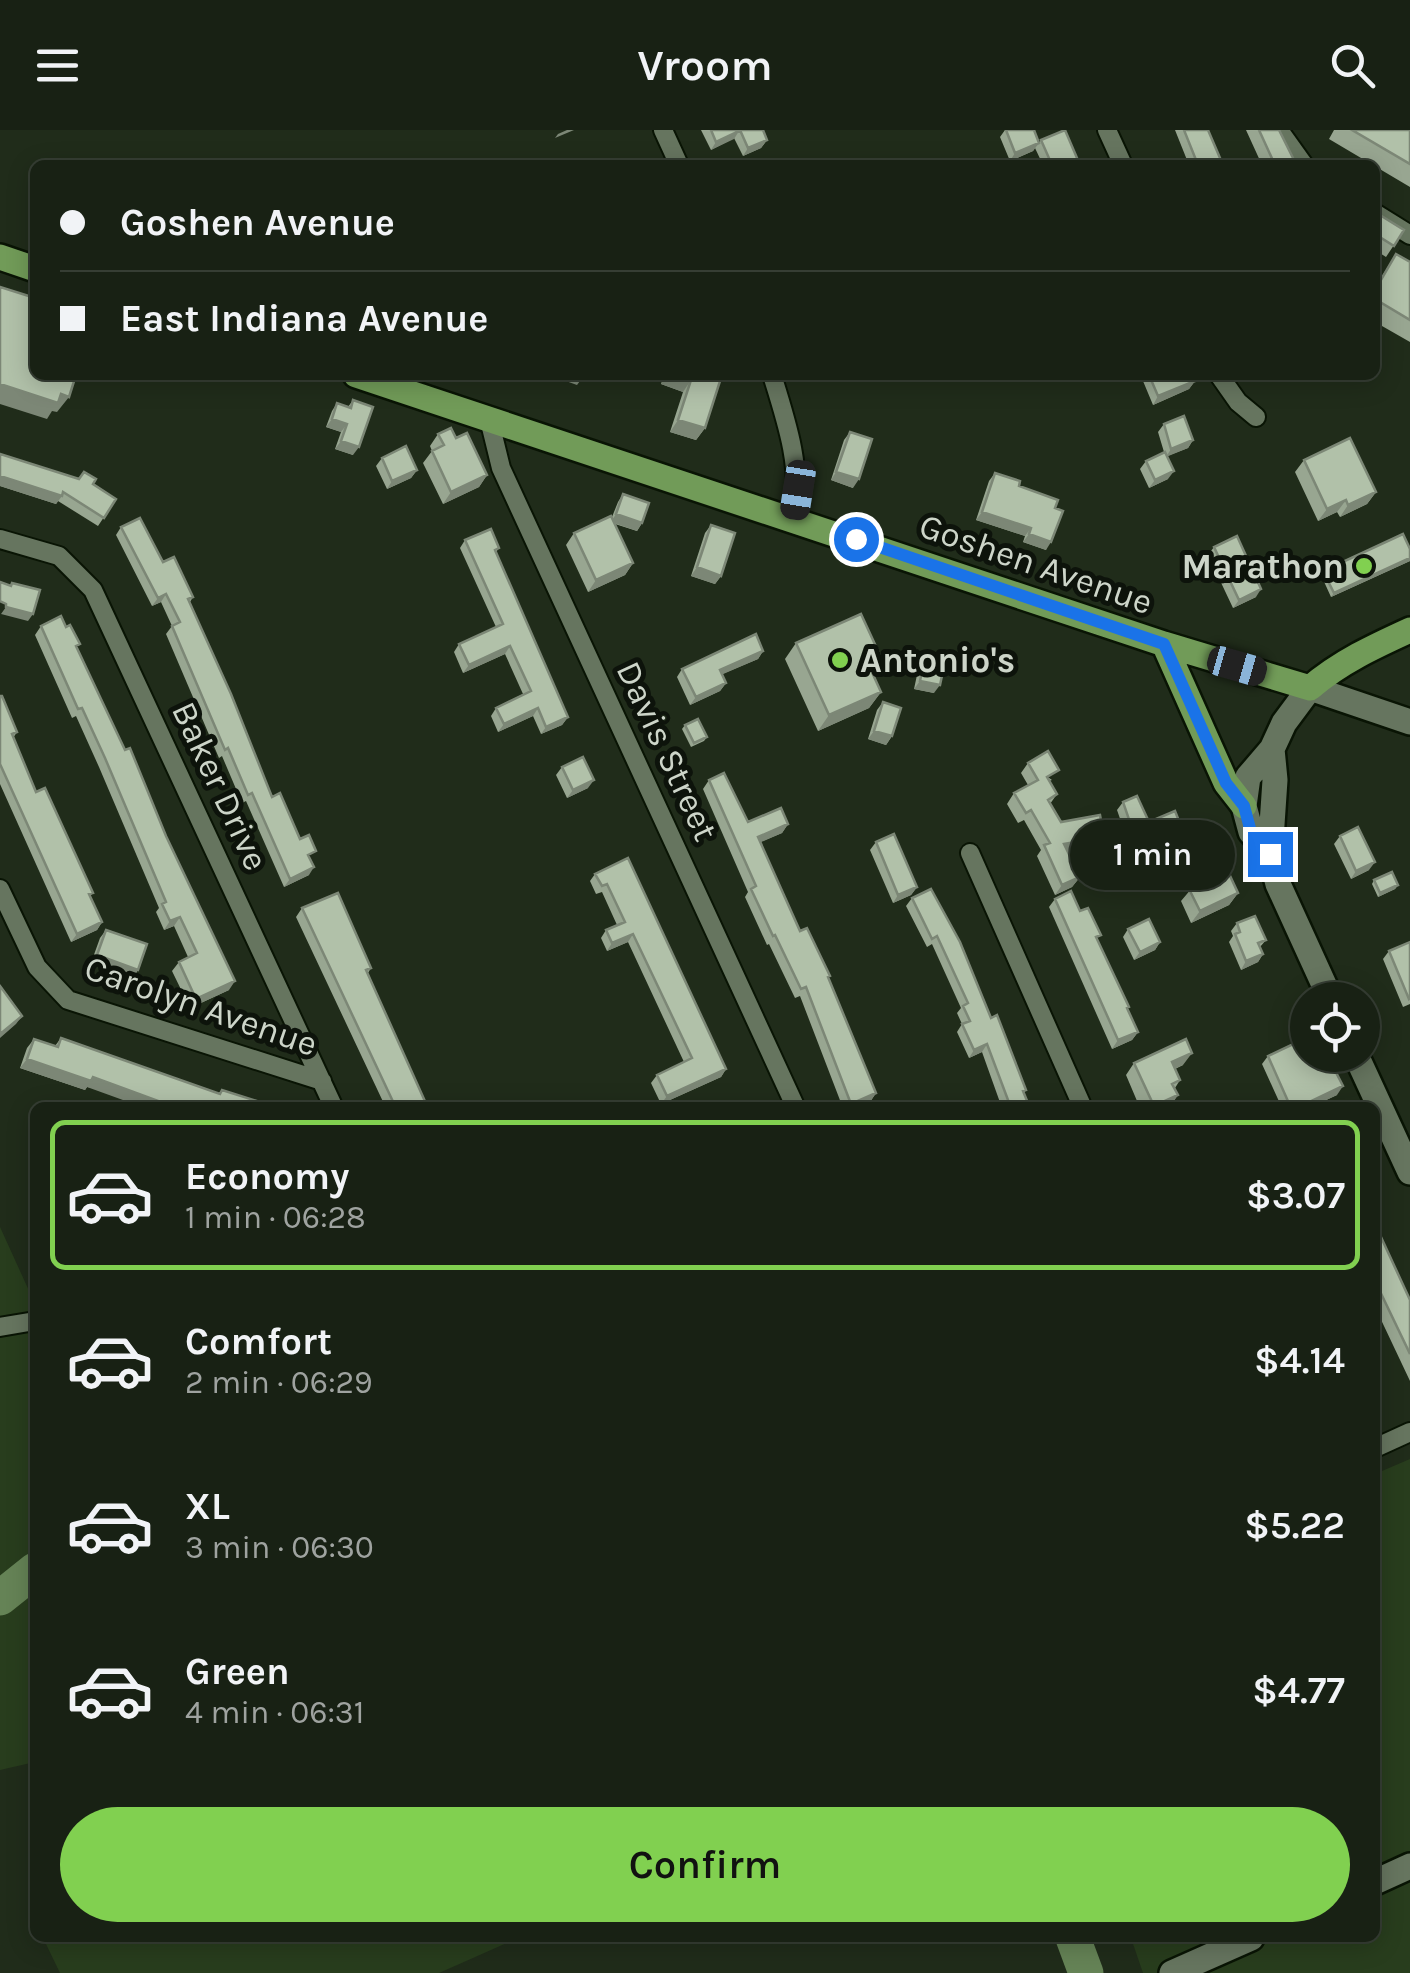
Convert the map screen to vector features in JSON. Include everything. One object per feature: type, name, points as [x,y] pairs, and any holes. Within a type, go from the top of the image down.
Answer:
[{"type":"main road","points":[[0,258],[30,267]]},
{"type":"main road","name":"Goshen Avenue","points":[[371,380],[1164,644],[1310,688]]},
{"type":"main road","points":[[1310,688],[1341,664],[1410,630]]},
{"type":"main road","points":[[1164,644],[1226,783],[1244,806]]},
{"type":"street","points":[[663,130],[677,160]]},
{"type":"street","points":[[1107,130],[1121,160]]},
{"type":"street","points":[[1279,130],[1300,160]]},
{"type":"street","points":[[1380,216],[1410,235]]},
{"type":"street","points":[[773,380],[795,459],[798,490],[794,518]]},
{"type":"street","points":[[1223,380],[1238,402],[1256,417]]},
{"type":"street","name":"Davis Street","points":[[489,419],[501,468],[793,1102]]},
{"type":"street","name":"Baker Drive","points":[[0,539],[60,556],[92,590],[331,1102]]},
{"type":"street","points":[[1270,854],[1251,832],[1244,806],[1248,778],[1272,749],[1284,722],[1310,688]]},
{"type":"street","name":"Goshen Avenue","points":[[1310,688],[1410,722]]},
{"type":"street","points":[[1272,749],[1275,780],[1270,854],[1278,884],[1323,982]]},
{"type":"street","points":[[970,854],[1081,1102]]},
{"type":"street","name":"Carolyn Avenue","points":[[0,888],[37,967],[68,1000],[322,1081]]},
{"type":"street","points":[[1364,1072],[1378,1102]]},
{"type":"street","points":[[1380,1107],[1410,1172]]},
{"type":"street","points":[[0,1327],[30,1322]]},
{"type":"street","points":[[1380,1446],[1410,1432]]},
{"type":"street","points":[[1380,1880],[1410,1866]]},
{"type":"street","points":[[1172,1973],[1241,1942]]},
{"type":"green space","points":[[0,1227],[30,1293],[30,1763],[0,1770]]},
{"type":"green space","points":[[1410,1459],[1410,1973],[1143,1973],[1132,1942],[1380,1942],[1380,1472]]},
{"type":"green space","points":[[509,1942],[439,1973],[60,1973],[46,1944]]},
{"type":"building","points":[[711,130],[739,130],[739,131],[716,142]]},
{"type":"building","points":[[740,130],[763,130],[767,140],[748,148]]},
{"type":"building","points":[[1006,130],[1034,130],[1039,143],[1015,153]]},
{"type":"building","points":[[1065,130],[1078,160],[1050,160],[1041,140]]},
{"type":"building","points":[[1184,130],[1208,130],[1221,160],[1196,160]]},
{"type":"building","points":[[1259,130],[1279,130],[1294,160],[1273,160]]},
{"type":"building","points":[[1352,130],[1410,130],[1410,164]]},
{"type":"building","points":[[1380,215],[1404,230],[1394,246],[1380,237]]},
{"type":"building","points":[[1396,254],[1410,262],[1410,320],[1380,302],[1380,281]]},
{"type":"building","points":[[0,287],[30,296],[30,380],[74,380],[69,397],[61,394],[58,403],[0,384]]},
{"type":"building","points":[[691,380],[720,380],[705,428],[678,420]]},
{"type":"building","points":[[1151,380],[1195,381],[1158,396]]},
{"type":"building","points":[[353,400],[373,407],[359,447],[341,441],[347,424],[332,419],[337,403],[351,408]]},
{"type":"building","points":[[1184,416],[1193,440],[1171,449],[1164,424]]},
{"type":"building","points":[[451,428],[456,438],[467,433],[487,475],[451,492],[432,451],[444,445],[438,434]]},
{"type":"building","points":[[850,432],[872,439],[859,479],[836,472]]},
{"type":"building","points":[[1350,438],[1376,492],[1348,505],[1346,500],[1327,509],[1304,460]]},
{"type":"building","points":[[406,446],[417,470],[392,481],[382,458]]},
{"type":"building","points":[[1165,452],[1174,471],[1155,480],[1146,461]]},
{"type":"building","points":[[0,454],[79,479],[84,472],[96,479],[93,484],[116,499],[104,518],[63,492],[62,496],[0,476]]},
{"type":"building","points":[[995,473],[1058,500],[1055,508],[1063,511],[1051,542],[1029,534],[1031,528],[982,512]]},
{"type":"building","points":[[623,494],[649,503],[642,523],[616,514]]},
{"type":"building","points":[[611,516],[633,563],[596,580],[574,533]]},
{"type":"building","points":[[140,518],[163,562],[174,557],[193,597],[188,599],[272,797],[280,793],[300,839],[309,835],[316,851],[308,855],[314,867],[290,879],[252,793],[248,795],[228,748],[225,750],[172,626],[180,622],[166,594],[158,598],[121,527]]},
{"type":"building","points":[[711,525],[735,533],[721,576],[697,567]]},
{"type":"building","points":[[491,529],[499,548],[495,550],[568,717],[546,727],[538,708],[504,724],[496,708],[531,691],[510,646],[469,665],[459,644],[503,624],[465,540]]},
{"type":"building","points":[[1403,534],[1410,558],[1334,593],[1323,571]]},
{"type":"building","points":[[1237,536],[1261,589],[1239,600],[1214,547]]},
{"type":"building","points":[[0,582],[40,590],[33,614],[6,607],[0,601]]},
{"type":"building","points":[[861,614],[884,664],[871,670],[881,692],[829,715],[796,643]]},
{"type":"building","points":[[61,616],[80,644],[76,646],[125,750],[130,748],[166,836],[235,981],[196,999],[179,962],[197,953],[180,917],[170,921],[162,904],[166,902],[105,758],[41,626]]},
{"type":"building","points":[[756,634],[763,651],[720,670],[726,683],[696,697],[682,669]]},
{"type":"building","points":[[926,652],[946,657],[940,685],[920,681]]},
{"type":"building","points":[[0,696],[17,732],[12,734],[36,792],[45,788],[93,893],[89,894],[102,922],[77,934],[0,764]]},
{"type":"building","points":[[883,702],[901,708],[892,736],[874,731]]},
{"type":"building","points":[[698,719],[707,737],[694,743],[685,725]]},
{"type":"building","points":[[1048,751],[1059,770],[1047,777],[1057,794],[1048,800],[1061,822],[1100,815],[1104,837],[1064,844],[1080,877],[1062,885],[1044,845],[1050,843],[1031,810],[1026,813],[1014,793],[1038,780],[1028,763]]},
{"type":"building","points":[[583,757],[594,780],[573,790],[562,767]]},
{"type":"building","points":[[724,773],[748,822],[781,808],[788,824],[758,837],[800,931],[807,928],[830,976],[876,1093],[850,1102],[806,987],[801,989],[773,936],[751,889],[756,886],[709,780]]},
{"type":"building","points":[[1137,796],[1149,822],[1175,811],[1183,831],[1135,852],[1127,834],[1133,831],[1123,802]]},
{"type":"building","points":[[1358,827],[1375,862],[1356,871],[1340,836]]},
{"type":"building","points":[[894,834],[917,887],[898,895],[876,842]]},
{"type":"building","points":[[1212,837],[1238,893],[1200,911],[1189,889],[1203,883],[1187,848]]},
{"type":"building","points":[[628,858],[726,1069],[667,1096],[657,1075],[692,1058],[633,934],[612,943],[606,930],[625,922],[607,884],[602,886],[595,874]]},
{"type":"building","points":[[1392,872],[1398,885],[1380,893],[1374,880]]},
{"type":"building","points":[[931,889],[960,942],[991,1018],[997,1015],[1028,1102],[1009,1102],[987,1044],[974,1050],[962,1024],[970,1021],[963,1006],[968,1003],[937,936],[932,939],[912,898]]},
{"type":"building","points":[[1071,891],[1080,911],[1088,908],[1101,935],[1096,937],[1138,1032],[1118,1040],[1055,899]]},
{"type":"building","points":[[338,893],[371,968],[366,970],[425,1102],[393,1102],[302,908]]},
{"type":"building","points":[[1255,916],[1266,940],[1258,943],[1263,954],[1246,961],[1235,934],[1240,932],[1237,923]]},
{"type":"building","points":[[1149,919],[1160,942],[1140,952],[1128,929]]},
{"type":"building","points":[[106,930],[147,944],[138,970],[97,955]]},
{"type":"building","points":[[1410,942],[1410,998],[1409,999],[1389,951]]},
{"type":"building","points":[[0,986],[22,1016],[0,1034]]},
{"type":"building","points":[[61,1038],[220,1094],[222,1090],[260,1102],[161,1102],[93,1077],[91,1081],[27,1059],[34,1039],[58,1047]]},
{"type":"building","points":[[1186,1039],[1192,1053],[1172,1062],[1180,1080],[1172,1084],[1178,1095],[1163,1102],[1152,1102],[1134,1063]]},
{"type":"building","points":[[1290,1046],[1290,1072],[1336,1072],[1343,1086],[1310,1102],[1288,1102],[1268,1056]]},
{"type":"building","points":[[1380,1235],[1410,1300],[1410,1354],[1380,1291]]},
{"type":"waterway","points":[[0,1598],[30,1574]]},
{"type":"waterway","points":[[1074,1942],[1086,1973]]},
{"type":"place","name":"Marathon","points":[[1364,566]]},
{"type":"place","name":"Antonio's","points":[[840,660]]},
{"type":"route","points":[[856,539],[1164,644],[1226,783],[1244,806],[1251,832],[1270,854]]}]
